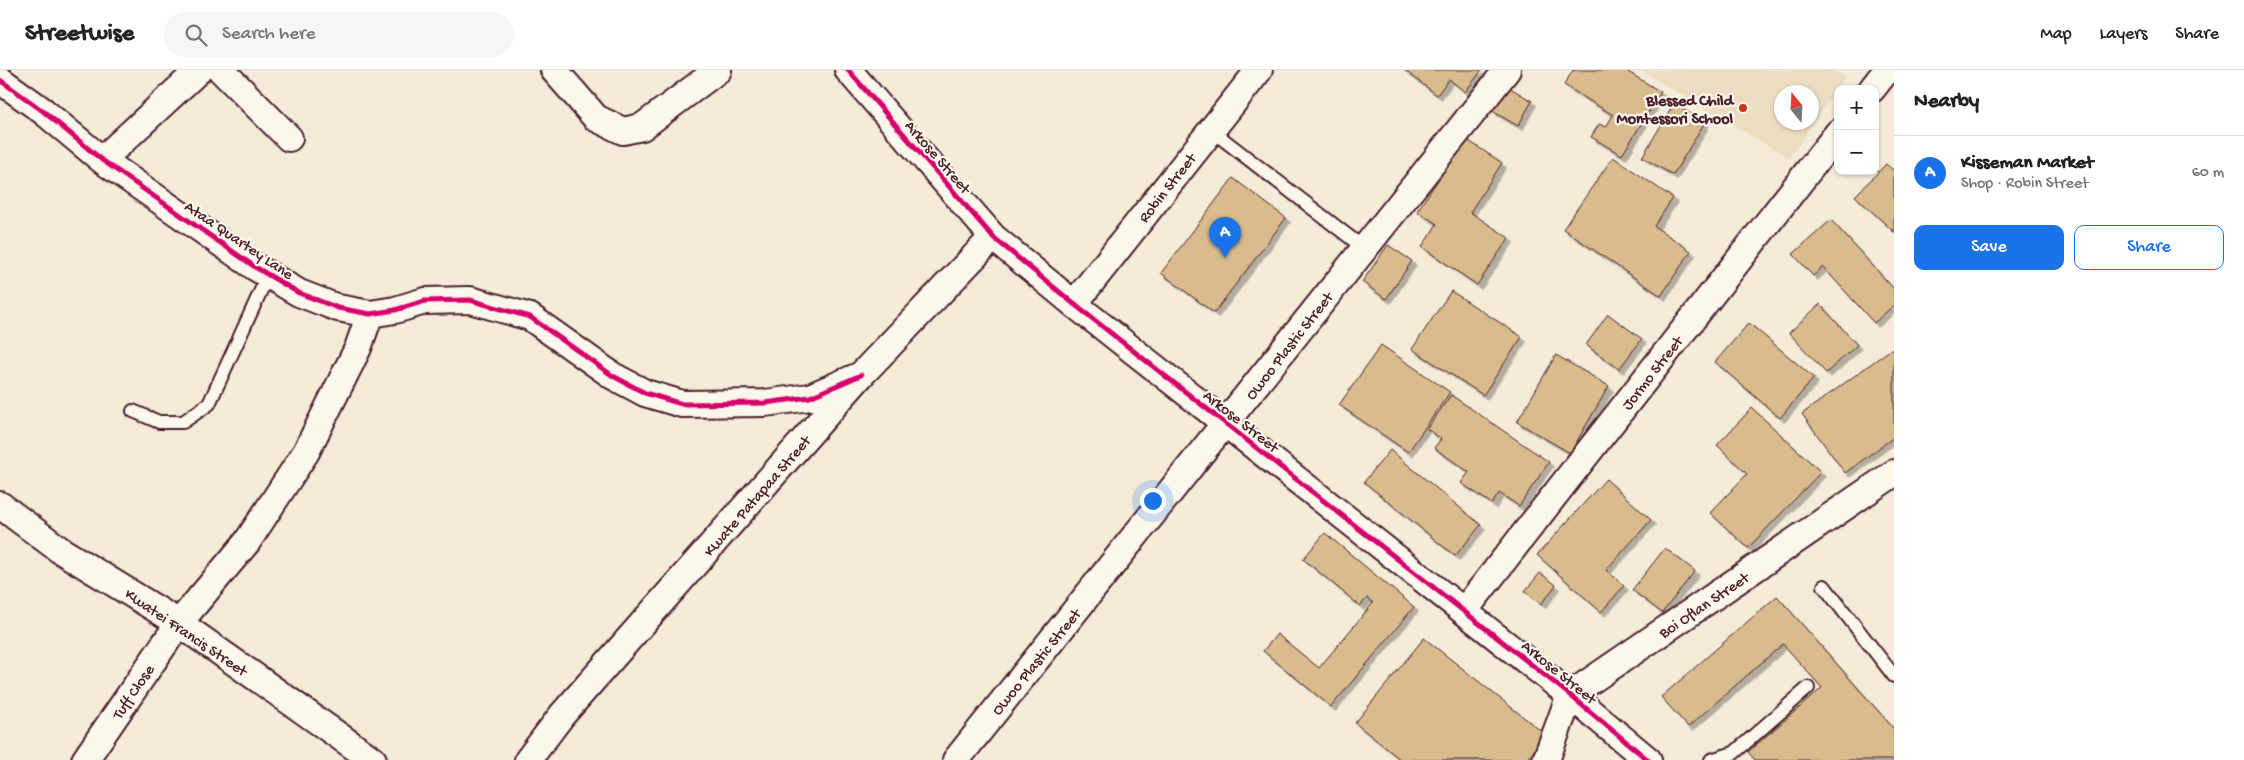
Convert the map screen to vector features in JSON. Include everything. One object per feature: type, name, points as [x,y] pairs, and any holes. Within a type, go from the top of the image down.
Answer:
[{"type":"street","points":[[102,160],[198,70]]},
{"type":"street","points":[[220,70],[289,138]]},
{"type":"street","points":[[554,70],[596,118],[623,131],[642,127],[711,72]]},
{"type":"street","name":"Arkose Street","points":[[848,70],[993,237],[1074,304],[1570,695],[1648,760]]},
{"type":"street","name":"Robin Street","points":[[1074,304],[1259,70]]},
{"type":"street","name":"Owoo Plastic Street","points":[[956,760],[1507,70]]},
{"type":"street","points":[[1875,85],[1887,70]]},
{"type":"street","name":"Ataa Quartey Lane","points":[[0,80],[43,111],[102,160],[268,275],[299,293],[338,308],[370,314],[395,310],[425,300],[470,300],[522,314],[538,322],[621,380],[645,393],[682,404],[765,403],[810,397],[861,375]]},
{"type":"street","name":"Jormo Street","points":[[1464,611],[1834,138]]},
{"type":"street","name":"Kwate Patapaa Street","points":[[528,760],[562,715],[861,375],[993,237]]},
{"type":"street","name":"Tuff Close","points":[[85,760],[179,623],[247,542],[306,452],[358,348],[370,314]]},
{"type":"street","name":"Boi Oflan Street","points":[[1570,695],[1894,473]]},
{"type":"street","name":"Kwatei Francis Street","points":[[0,504],[60,550],[179,623],[373,760]]},
{"type":"street","points":[[1546,760],[1570,695]]},
{"type":"lane","points":[[1211,130],[1365,249]]},
{"type":"lane","points":[[133,412],[159,422],[183,422],[209,404],[268,275]]},
{"type":"lane","points":[[1824,586],[1894,676]]},
{"type":"lane","points":[[1711,760],[1734,756],[1808,688]]},
{"type":"shaded area","name":"Blessed Child Montessori School","points":[[1640,70],[1833,70],[1845,77],[1839,85],[1834,85],[1834,93],[1819,115],[1819,85],[1774,85],[1774,130],[1808,130],[1789,158]]},
{"type":"building","points":[[1404,70],[1482,70],[1465,92],[1449,79],[1437,95]]},
{"type":"building","points":[[1573,70],[1625,70],[1661,92],[1622,155],[1591,137],[1599,124],[1606,127],[1613,115],[1564,85]]},
{"type":"building","points":[[1507,86],[1532,101],[1518,126],[1492,111]]},
{"type":"building","points":[[1674,104],[1705,122],[1673,175],[1642,157]]},
{"type":"building","points":[[1466,139],[1502,163],[1470,212],[1509,238],[1477,285],[1422,247],[1437,224],[1417,211]]},
{"type":"building","points":[[1613,157],[1673,198],[1654,226],[1691,251],[1661,296],[1563,229]]},
{"type":"building","points":[[1886,164],[1894,169],[1894,232],[1855,196],[1875,175],[1879,175],[1879,171]]},
{"type":"building","points":[[1233,178],[1286,218],[1214,313],[1161,273]]},
{"type":"building","points":[[1831,220],[1894,289],[1894,305],[1874,323],[1823,267],[1813,276],[1793,254]]},
{"type":"building","points":[[1388,245],[1412,261],[1386,299],[1362,282]]},
{"type":"building","points":[[1451,291],[1522,337],[1483,395],[1412,349]]},
{"type":"building","points":[[1820,304],[1857,345],[1826,373],[1789,333]]},
{"type":"building","points":[[1608,314],[1642,339],[1619,369],[1586,345]]},
{"type":"building","points":[[1749,323],[1814,378],[1780,418],[1715,362]]},
{"type":"building","points":[[1381,345],[1450,392],[1408,452],[1339,405]]},
{"type":"building","points":[[1894,347],[1894,437],[1845,473],[1802,414]]},
{"type":"building","points":[[1556,355],[1609,386],[1570,453],[1517,422]]},
{"type":"building","points":[[1451,395],[1549,462],[1519,506],[1499,493],[1492,504],[1461,483],[1469,472],[1434,448],[1441,439],[1427,429]]},
{"type":"building","points":[[1752,408],[1821,472],[1748,548],[1710,513],[1747,474],[1717,445]]},
{"type":"building","points":[[1390,450],[1481,525],[1455,556],[1364,482]]},
{"type":"building","points":[[1606,479],[1651,520],[1606,570],[1624,586],[1601,612],[1537,555]]},
{"type":"building","points":[[1325,533],[1414,607],[1331,707],[1263,651],[1277,634],[1319,668],[1373,603],[1367,598],[1360,606],[1303,559]]},
{"type":"building","points":[[1665,548],[1695,571],[1662,613],[1632,590]]},
{"type":"building","points":[[1540,573],[1556,585],[1541,604],[1525,591]]},
{"type":"building","points":[[1777,596],[1894,729],[1894,760],[1755,760],[1748,752],[1822,688],[1783,644],[1688,727],[1661,697]]},
{"type":"building","points":[[1424,638],[1546,735],[1527,760],[1401,760],[1355,723]]},
{"type":"cycle path","points":[[848,70],[993,237],[1074,304],[1570,695],[1648,760]]},
{"type":"cycle path","points":[[0,80],[43,111],[102,160],[255,267],[299,293],[338,308],[370,314],[395,310],[425,301],[470,300],[530,317],[613,376],[645,393],[682,404],[765,403],[810,397],[861,375]]},
{"type":"place","name":"Blessed Child Montessori School","points":[[1743,108]]},
{"type":"place","name":"Kisseman Market","points":[[1225,258]]}]
